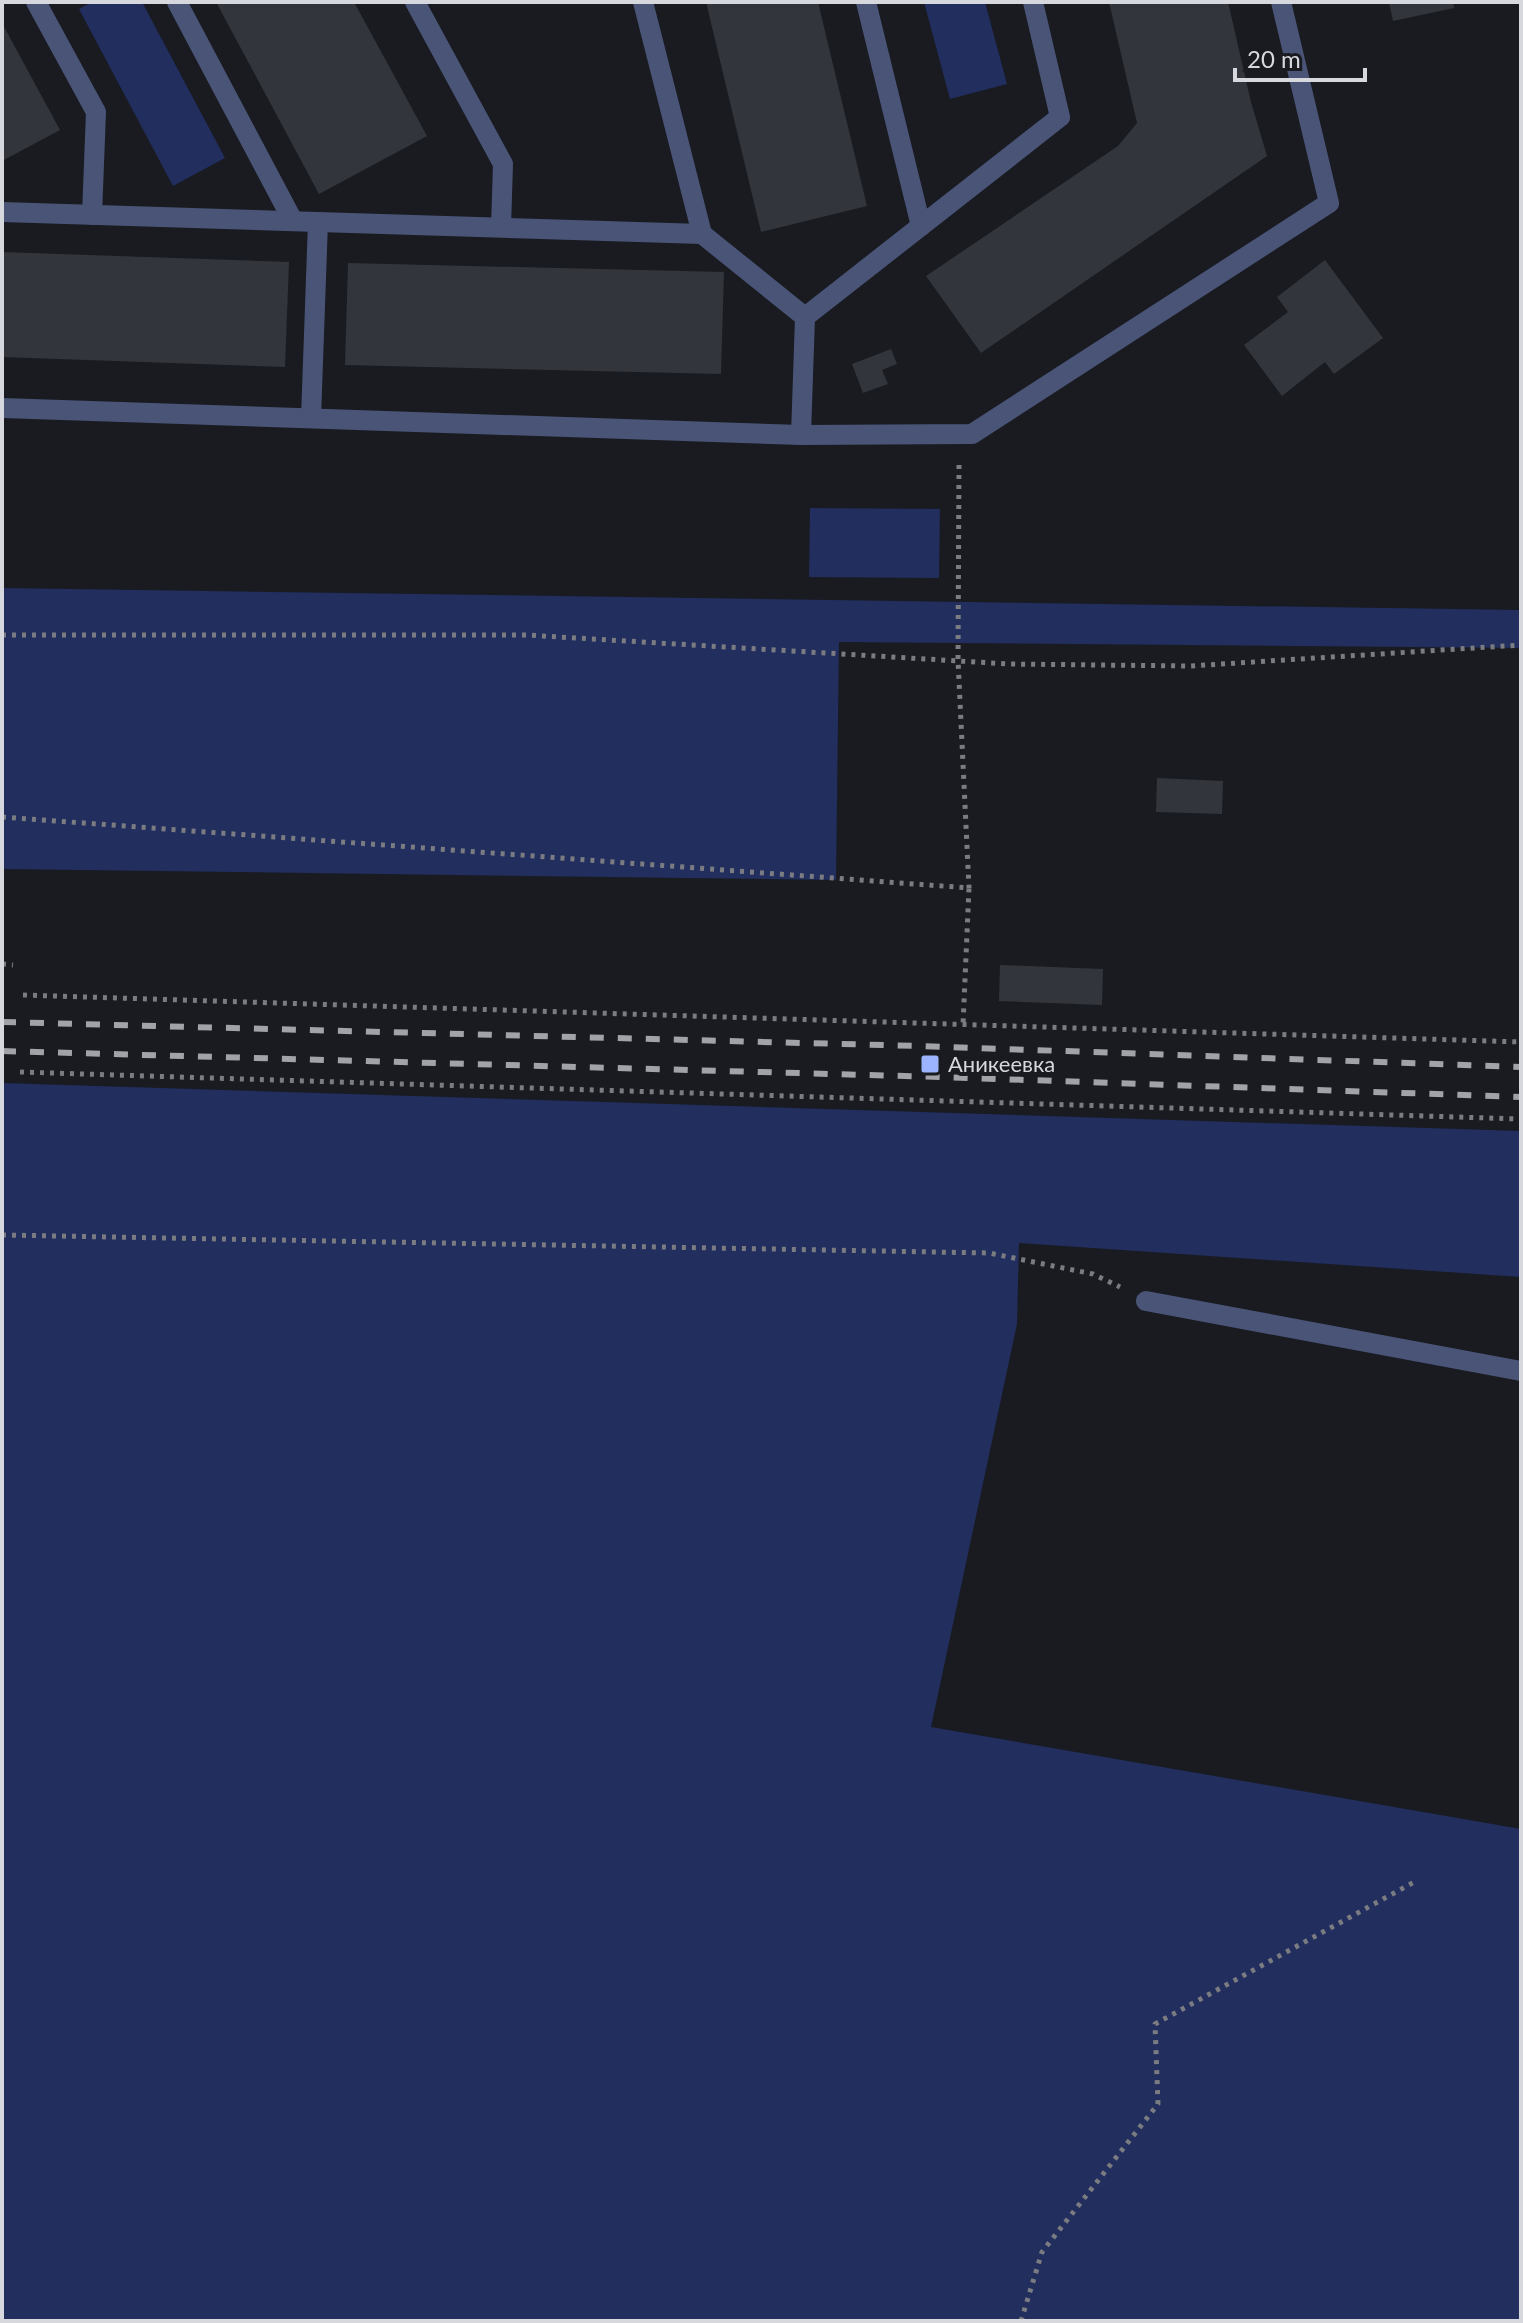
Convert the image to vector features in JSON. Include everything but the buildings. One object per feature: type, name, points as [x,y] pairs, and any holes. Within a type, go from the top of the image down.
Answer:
[{"type":"lane","points":[[36,2],[96,112],[92,215]]},
{"type":"lane","points":[[177,2],[293,221]]},
{"type":"lane","points":[[415,2],[503,164],[501,227]]},
{"type":"lane","points":[[643,2],[702,234]]},
{"type":"lane","points":[[866,2],[921,226]]},
{"type":"lane","points":[[801,435],[805,317],[1060,117],[1033,2]]},
{"type":"lane","points":[[2,408],[801,435],[972,434],[1329,203],[1281,2]]},
{"type":"lane","points":[[2,212],[702,234],[805,317]]},
{"type":"lane","points":[[311,418],[318,222]]},
{"type":"lane","points":[[1146,1301],[1521,1371]]},
{"type":"path","points":[[959,435],[958,660],[969,888],[963,1025]]},
{"type":"path","points":[[2,635],[526,635],[1009,664],[1190,666],[1521,645]]},
{"type":"path","points":[[2,817],[969,888]]},
{"type":"path","points":[[2,964],[13,965]]},
{"type":"path","points":[[23,995],[1521,1042]]},
{"type":"path","points":[[20,1072],[1521,1119]]},
{"type":"path","points":[[2,1235],[989,1253],[1093,1274],[1146,1301]]},
{"type":"path","points":[[1021,2321],[1042,2252],[1158,2104],[1155,2024],[1416,1881]]},
{"type":"shaded area","points":[[92,2],[142,2],[225,158],[173,186],[79,9]]},
{"type":"shaded area","points":[[924,2],[985,2],[1007,84],[950,99]]},
{"type":"shaded area","points":[[810,508],[940,509],[939,578],[809,577]]},
{"type":"shaded area","points":[[2,588],[1521,610],[1521,648],[839,642],[836,880],[2,869]]},
{"type":"shaded area","points":[[2,1083],[1521,1131],[1521,1277],[1019,1243],[1017,1324],[931,1727],[1521,1829],[1521,2321],[2,2321]]},
{"type":"railway","points":[[2,1022],[919,1046],[1521,1067]]},
{"type":"railway","points":[[2,1051],[940,1077],[1521,1097]]},
{"type":"place","name":"Аникеевка","points":[[930,1064]]}]
